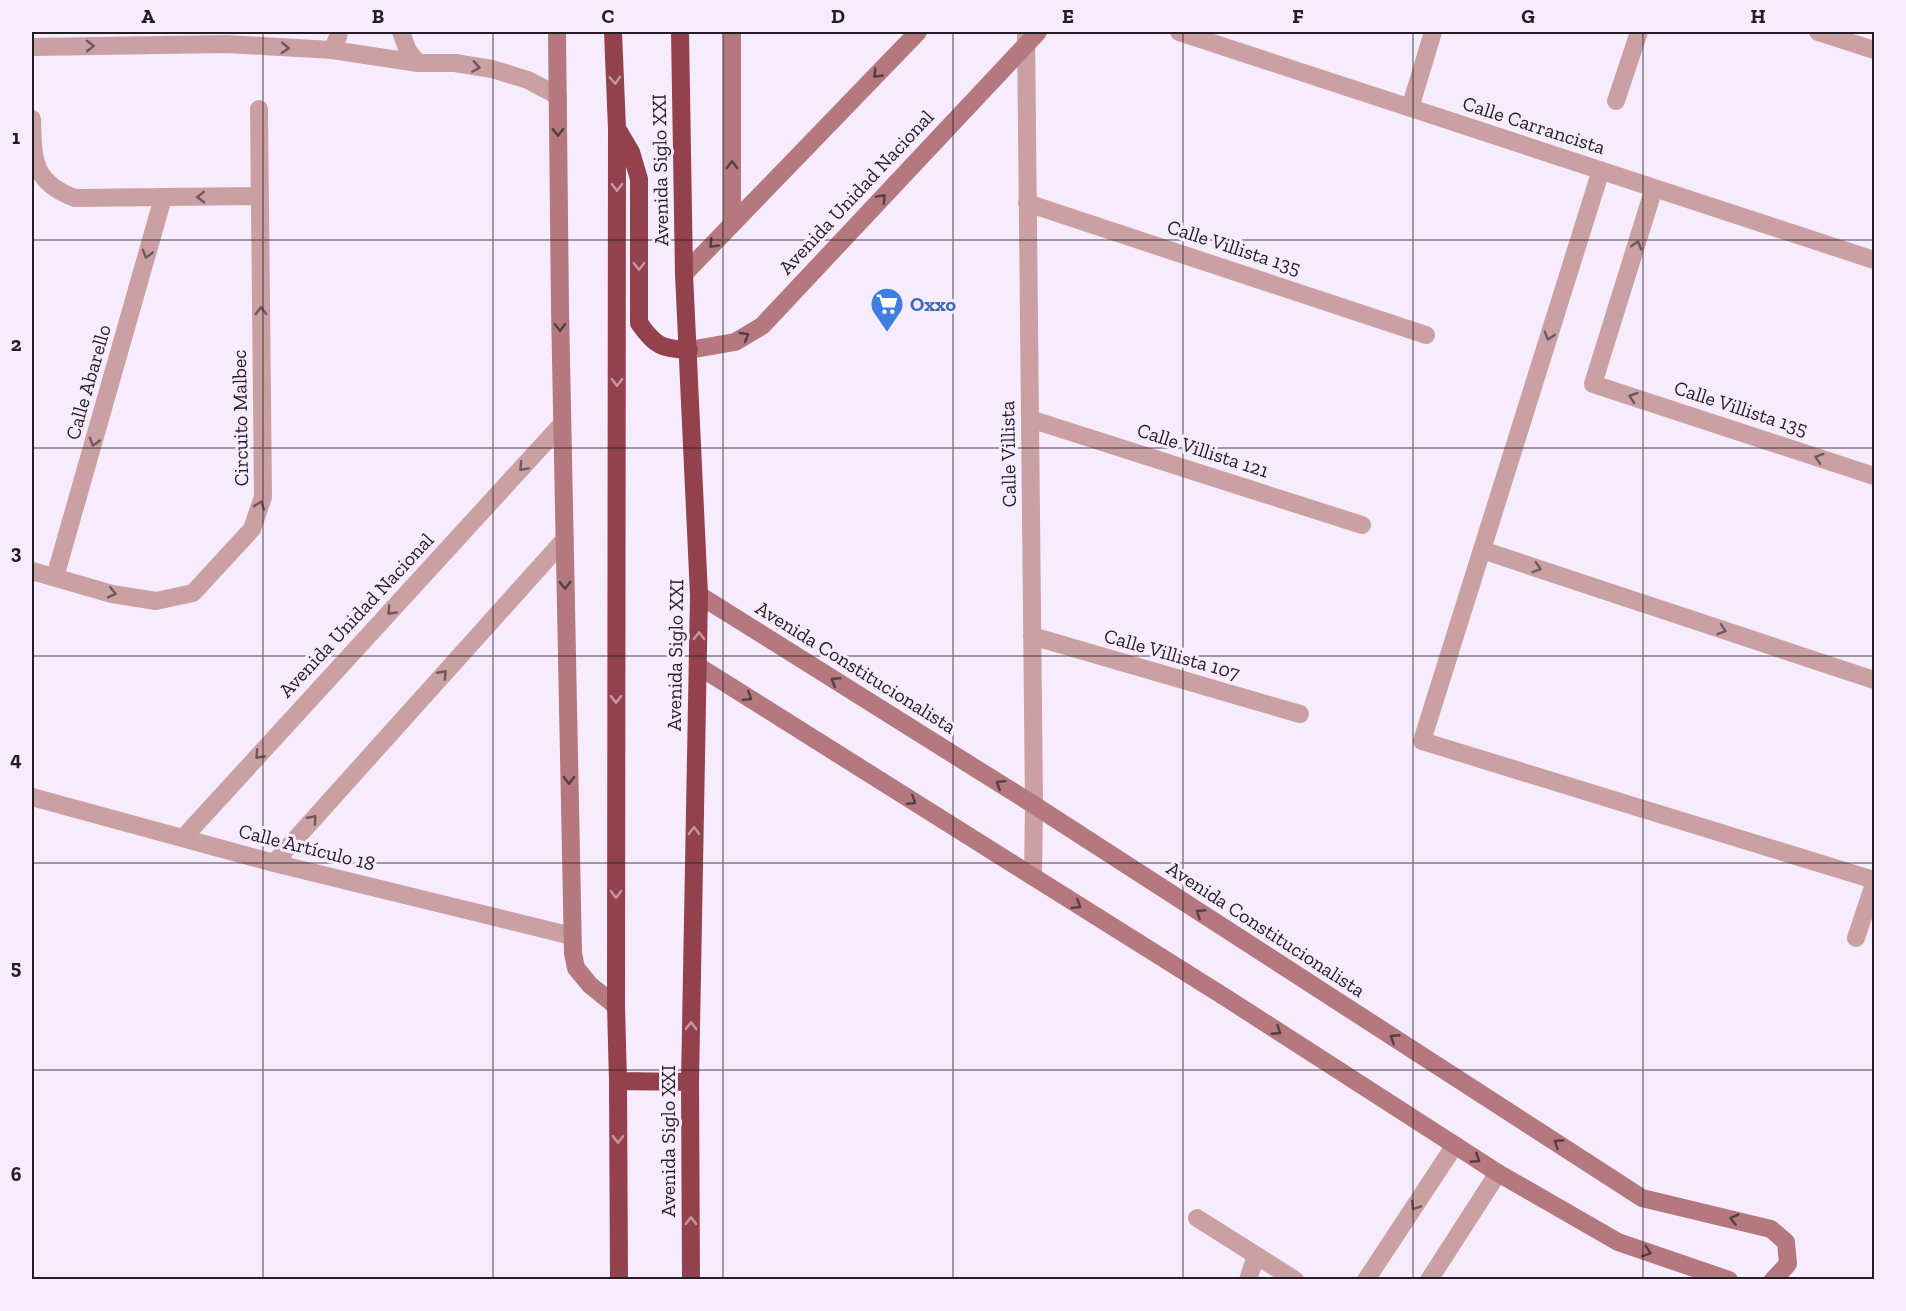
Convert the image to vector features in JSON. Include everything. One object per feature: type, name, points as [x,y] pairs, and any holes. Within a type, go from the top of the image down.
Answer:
[{"type":"highway","points":[[613,32],[617,129],[616,1006],[619,1280]]},
{"type":"highway","name":"Avenida Siglo XXI","points":[[680,32],[684,274],[699,595],[690,1082],[691,1280]]},
{"type":"highway","points":[[617,129],[631,152],[639,179],[639,323],[649,337],[667,349],[688,350]]},
{"type":"highway","points":[[618,1081],[690,1082]]},
{"type":"street","points":[[332,50],[339,32]]},
{"type":"street","points":[[401,32],[408,51],[418,63]]},
{"type":"street","points":[[557,32],[572,936],[576,968],[590,985],[616,1006]]},
{"type":"street","points":[[732,32],[732,224]]},
{"type":"street","points":[[684,274],[918,32]]},
{"type":"street","name":"Calle Carrancista","points":[[1179,32],[1875,260]]},
{"type":"street","points":[[1410,108],[1434,32]]},
{"type":"street","points":[[1616,101],[1639,32]]},
{"type":"street","points":[[1818,32],[1852,37],[1875,50]]},
{"type":"street","name":"Calle Villista","points":[[1030,36],[1028,203],[1033,877]]},
{"type":"street","name":"Avenida Unidad Nacional","points":[[688,350],[735,342],[762,326],[1030,36]]},
{"type":"street","points":[[32,47],[168,38],[332,50],[418,63],[455,63],[492,69],[528,80],[558,96]]},
{"type":"street","name":"Circuito Malbec","points":[[32,571],[112,594],[156,601],[193,593],[252,529],[263,497],[259,109]]},
{"type":"street","points":[[32,119],[34,168],[62,193],[75,198],[260,196]]},
{"type":"street","points":[[1601,170],[1422,741],[1875,882],[1856,938]]},
{"type":"street","name":"Calle Villista 135","points":[[1654,188],[1593,384],[1875,476]]},
{"type":"street","name":"Calle Abarello","points":[[55,577],[163,198]]},
{"type":"street","name":"Calle Villista 135","points":[[1028,203],[1426,335]]},
{"type":"street","name":"Calle Villista 121","points":[[1030,419],[1362,525]]},
{"type":"street","name":"Avenida Unidad Nacional","points":[[184,837],[562,424]]},
{"type":"street","points":[[274,863],[564,539]]},
{"type":"street","points":[[1482,550],[1875,680]]},
{"type":"street","name":"Avenida Constitucionalista","points":[[699,595],[1034,806],[1642,1198],[1771,1229],[1786,1242],[1788,1264],[1773,1280]]},
{"type":"street","name":"Calle Villista 107","points":[[1032,636],[1300,714]]},
{"type":"street","points":[[698,666],[1498,1173],[1618,1242],[1729,1280]]},
{"type":"street","name":"Calle Artículo 18","points":[[32,797],[274,863],[572,936]]},
{"type":"street","points":[[1366,1280],[1455,1145]]},
{"type":"street","points":[[1429,1280],[1498,1173]]},
{"type":"street","points":[[1197,1218],[1295,1280]]},
{"type":"street","points":[[1248,1280],[1256,1255]]},
{"type":"place","name":"Oxxo","points":[[887,333]]}]
